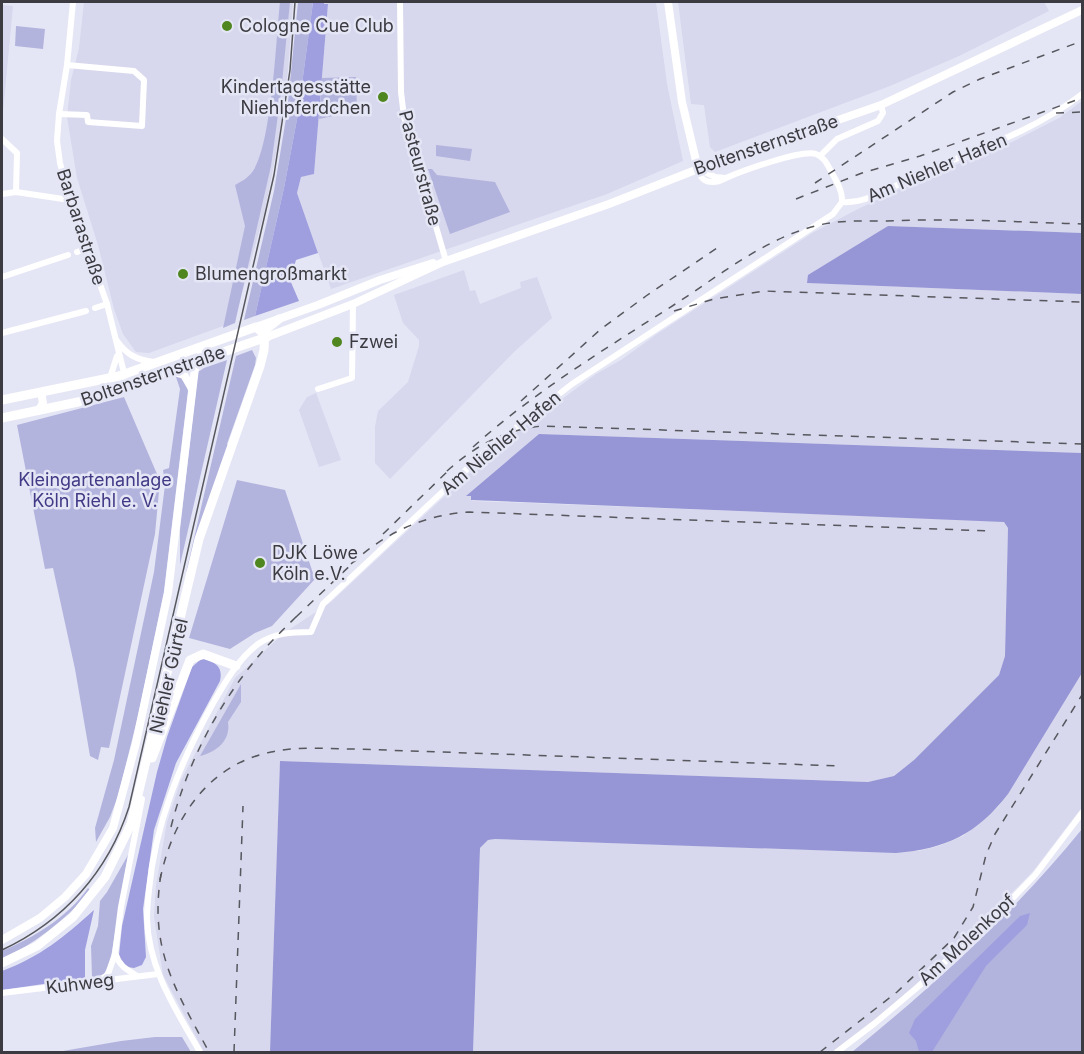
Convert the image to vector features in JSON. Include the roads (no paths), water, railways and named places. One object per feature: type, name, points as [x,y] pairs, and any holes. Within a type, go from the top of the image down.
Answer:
[{"type":"main road","points":[[668,2],[682,102],[698,169]]},
{"type":"main road","name":"Boltensternstraße","points":[[2,418],[78,402],[167,370],[196,364],[353,304],[444,262],[881,105],[1083,10]]},
{"type":"main road","name":"Boltensternstraße","points":[[2,400],[124,374],[380,280],[431,263],[444,262]]},
{"type":"main road","points":[[256,327],[265,336],[269,325],[279,319]]},
{"type":"main road","name":"Niehler Gürtel","points":[[2,965],[33,952],[52,940],[87,904],[106,879],[124,848],[141,799],[202,538],[264,360],[267,349],[265,336]]},
{"type":"main road","name":"Niehler Gürtel","points":[[106,879],[131,824],[194,560],[260,366],[265,336]]},
{"type":"main road","points":[[196,364],[202,351],[210,344]]},
{"type":"main road","name":"Niehler Gürtel","points":[[2,940],[49,912],[86,874],[113,828],[122,801],[168,593],[196,364]]},
{"type":"main road","points":[[167,370],[184,375],[192,389]]},
{"type":"main road","points":[[38,411],[43,403],[41,392]]},
{"type":"main road","points":[[148,766],[190,660],[203,654],[236,666]]},
{"type":"street","name":"Barbarastraße","points":[[73,2],[67,65],[59,114],[57,141],[60,163],[70,200],[106,304],[127,385]]},
{"type":"street","name":"Pasteurstraße","points":[[400,2],[400,92],[404,117],[444,262]]},
{"type":"street","points":[[59,114],[87,115],[88,122],[142,126],[144,84],[140,76],[134,72],[67,65]]},
{"type":"street","name":"Am Niehler Hafen","points":[[158,974],[153,960],[147,918],[151,876],[161,823],[178,774],[195,736],[236,666],[258,644],[278,635],[311,632],[323,604],[485,452],[572,384],[833,214],[842,202],[857,202],[1010,137],[1057,112],[1083,94]]},
{"type":"street","points":[[820,156],[837,140],[878,121],[883,113],[881,105]]},
{"type":"street","points":[[2,139],[17,153],[16,192]]},
{"type":"street","points":[[698,169],[699,177],[715,182],[797,154],[810,153],[820,156],[826,162],[839,188],[842,202]]},
{"type":"street","points":[[2,194],[16,192],[70,200]]},
{"type":"street","points":[[77,252],[88,248]]},
{"type":"street","points":[[2,277],[68,255]]},
{"type":"street","points":[[95,308],[106,304]]},
{"type":"street","points":[[318,389],[352,378],[353,304]]},
{"type":"street","points":[[2,333],[86,311]]},
{"type":"street","points":[[115,338],[125,352],[136,359],[157,362]]},
{"type":"street","name":"Barbarastraße","points":[[110,378],[118,352]]},
{"type":"street","points":[[100,981],[108,974],[115,954],[121,906],[141,799]]},
{"type":"street","name":"Am Molenkopf","points":[[837,1053],[936,971],[1006,905],[1053,853],[1083,813]]},
{"type":"street","points":[[115,954],[124,968],[138,976]]},
{"type":"street","points":[[158,974],[200,1053]]},
{"type":"street","name":"Kuhweg","points":[[2,993],[158,974]]},
{"type":"tram line","points":[[2,950],[45,925],[81,892],[109,853],[129,807],[274,175],[290,70],[295,2]]},
{"type":"railway","points":[[815,183],[953,92],[980,79],[1082,41]]},
{"type":"railway","points":[[796,199],[862,173],[920,156],[1082,98]]},
{"type":"railway","points":[[1056,113],[1082,112]]},
{"type":"railway","points":[[473,447],[547,388],[600,352],[747,257],[800,231],[828,223],[853,221],[960,220],[1082,224]]},
{"type":"railway","points":[[521,401],[601,329],[717,248]]},
{"type":"railway","points":[[674,311],[714,299],[764,291],[1082,302]]},
{"type":"railway","points":[[447,471],[468,454],[491,440],[516,431],[543,426],[1082,444]]},
{"type":"railway","points":[[383,534],[452,467]]},
{"type":"railway","points":[[351,564],[377,543],[406,528],[436,517],[469,512],[992,531]]},
{"type":"railway","points":[[296,617],[357,559]]},
{"type":"railway","points":[[171,827],[195,757],[219,712],[246,671],[301,612]]},
{"type":"railway","points":[[820,1052],[897,992],[954,938],[973,907],[986,855],[995,834],[1082,695]]},
{"type":"railway","points":[[160,880],[173,837],[196,798],[228,769],[248,759],[281,750],[355,749],[841,766]]},
{"type":"railway","points":[[234,1052],[243,806]]},
{"type":"railway","points":[[161,874],[158,901],[162,947],[176,988],[209,1052]]},
{"type":"place","name":"Cologne Cue Club","points":[[227,26]]},
{"type":"place","name":"Kindertagesstätte Niehlpferdchen","points":[[383,97]]},
{"type":"place","name":"Blumengroßmarkt","points":[[183,274]]},
{"type":"place","name":"Fzwei","points":[[337,342]]},
{"type":"place","name":"DJK Löwe Köln e.V.","points":[[260,563]]},
{"type":"park label","name":"Kleingartenanlage Köln Riehl e. V.","points":[[95,490]]}]
